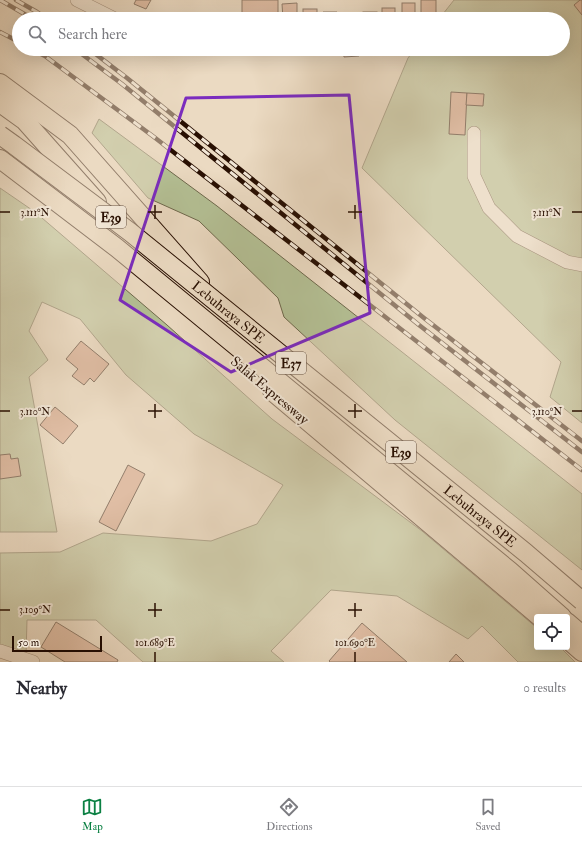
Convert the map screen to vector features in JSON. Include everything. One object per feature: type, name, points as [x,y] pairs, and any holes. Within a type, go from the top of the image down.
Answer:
[{"type":"highway","points":[[0,83],[70,135],[219,303]]},
{"type":"highway","points":[[0,103],[25,121],[115,222]]},
{"type":"highway","name":"E37","points":[[0,130],[55,172],[115,222],[582,595]]},
{"type":"highway","name":"Lebuhraya SPE","points":[[0,135],[130,232],[219,303],[520,548],[582,601]]},
{"type":"highway","name":"Lebuhraya SPE","points":[[0,159],[117,248],[504,566],[559,614]]},
{"type":"highway","name":"Salak Expressway","points":[[0,163],[536,614]]},
{"type":"highway","points":[[570,625],[582,635]]},
{"type":"highway","points":[[570,642],[582,652]]},
{"type":"street","points":[[77,0],[101,12]]},
{"type":"street","points":[[474,133],[474,176],[488,208],[517,236],[567,262],[582,265]]},
{"type":"street","points":[[0,651],[33,662]]},
{"type":"highlighted area","points":[[349,95],[370,313],[231,372],[120,300],[186,98]]},
{"type":"green space","points":[[454,0],[582,0],[582,423],[550,397],[561,362],[362,168],[410,56],[570,56],[570,12],[445,12]]},
{"type":"green space","points":[[99,119],[217,206],[582,494],[582,570],[395,420],[284,317],[278,298],[199,221],[148,198],[92,133]]},
{"type":"green space","points":[[0,188],[35,212],[167,325],[272,419],[422,531],[534,625],[534,650],[563,650],[575,662],[518,662],[482,626],[468,639],[397,596],[331,590],[271,651],[284,662],[143,662],[96,620],[27,620],[26,656],[0,649],[0,553],[60,552],[103,533],[211,541],[257,524],[283,485],[194,434],[126,375],[80,319],[42,302],[29,331],[48,360],[29,377],[57,532],[0,532]]},
{"type":"building","points":[[136,0],[151,0],[146,9],[134,4]]},
{"type":"building","points":[[242,0],[278,0],[278,12],[242,12]]},
{"type":"building","points":[[421,0],[436,0],[436,12],[421,12]]},
{"type":"building","points":[[582,0],[582,15],[574,5]]},
{"type":"building","points":[[297,3],[297,12],[283,12],[282,4]]},
{"type":"building","points":[[402,3],[415,3],[415,12],[402,12]]},
{"type":"building","points":[[382,8],[395,8],[395,12],[382,12]]},
{"type":"building","points":[[303,9],[317,9],[317,12],[303,12]]},
{"type":"building","points":[[451,92],[467,93],[465,135],[449,134]]},
{"type":"building","points":[[467,93],[484,94],[483,106],[466,105]]},
{"type":"building","points":[[81,341],[109,364],[94,382],[90,378],[84,385],[72,376],[78,369],[66,359]]},
{"type":"building","points":[[55,407],[78,426],[63,444],[40,425]]},
{"type":"building","points":[[10,454],[11,459],[18,458],[21,476],[0,479],[0,455]]},
{"type":"building","points":[[128,465],[145,474],[116,531],[99,522]]},
{"type":"building","points":[[56,622],[118,660],[117,662],[65,662],[41,647]]},
{"type":"building","points":[[362,623],[407,662],[330,662],[329,661]]},
{"type":"building","points":[[456,654],[464,662],[449,662]]},
{"type":"railway","points":[[0,0],[21,12]]},
{"type":"railway","points":[[16,0],[37,12]]},
{"type":"railway","points":[[0,32],[12,38]]},
{"type":"railway","points":[[45,56],[154,137],[582,470]]},
{"type":"railway","points":[[84,56],[122,84],[419,325],[582,452]]},
{"type":"railway","points":[[98,56],[424,318],[582,441]]}]
